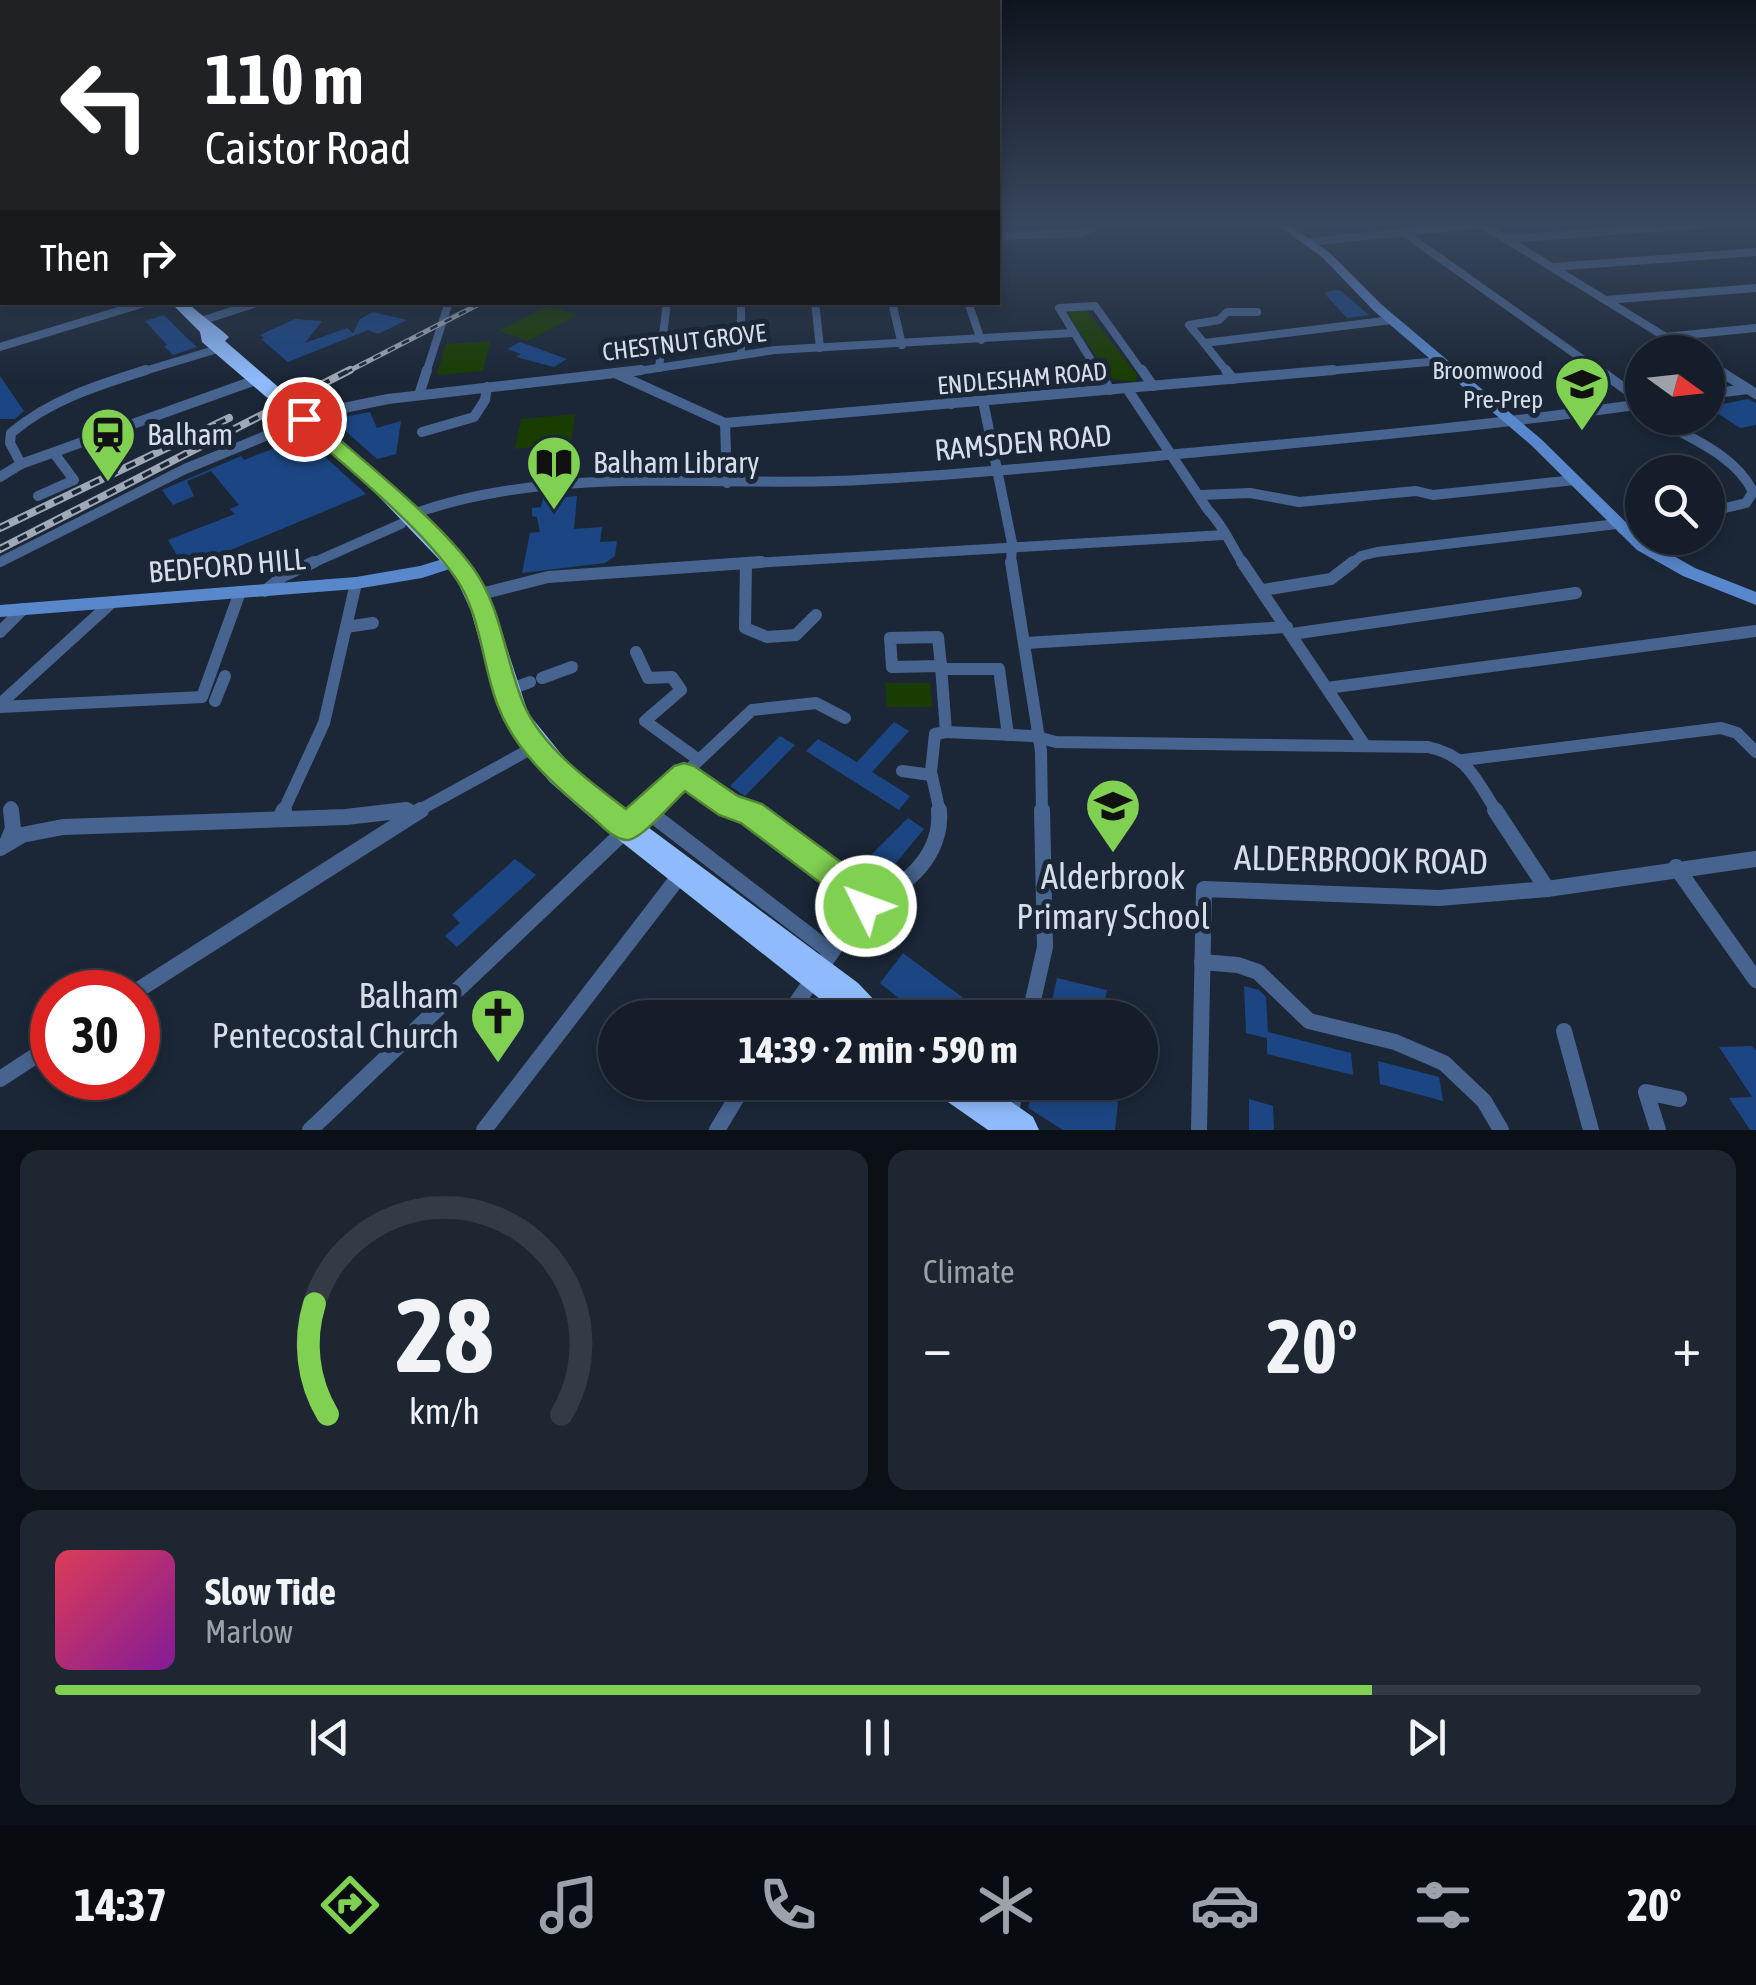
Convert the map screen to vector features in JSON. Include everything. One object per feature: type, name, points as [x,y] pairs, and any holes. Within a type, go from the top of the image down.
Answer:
[{"type":"highway","points":[[181,305],[213,331],[256,380],[304,419],[405,520],[456,561],[526,684],[518,719],[536,746],[576,786],[636,819],[683,870],[823,961],[854,1000]]},
{"type":"highway","points":[[977,1100],[1015,1126]]},
{"type":"main road","points":[[1345,276],[1512,422],[1620,526],[1667,561],[1756,599]]},
{"type":"main road","name":"BEDFORD HILL","points":[[0,610],[356,582],[422,572],[456,561]]},
{"type":"street","points":[[1462,276],[1625,393]]},
{"type":"street","points":[[1565,276],[1661,335]]},
{"type":"street","points":[[1605,300],[1756,288]]},
{"type":"street","points":[[0,346],[138,305]]},
{"type":"street","points":[[21,464],[10,443],[10,433],[21,422],[213,331],[254,305]]},
{"type":"street","points":[[419,395],[448,305]]},
{"type":"street","points":[[659,368],[667,305]]},
{"type":"street","points":[[740,354],[742,305]]},
{"type":"street","points":[[816,305],[820,348]]},
{"type":"street","points":[[893,305],[902,346]]},
{"type":"street","points":[[969,305],[981,340]]},
{"type":"street","points":[[1110,390],[1058,309],[1094,305],[1153,386]]},
{"type":"street","points":[[1233,379],[1188,324],[1219,320],[1227,312],[1257,312]]},
{"type":"street","points":[[1204,343],[1392,320]]},
{"type":"street","points":[[1684,335],[1756,328]]},
{"type":"street","name":"CHESTNUT GROVE","points":[[0,562],[160,481],[304,419],[368,402],[618,374],[740,354],[1072,333]]},
{"type":"street","name":"ENDLESHAM ROAD","points":[[618,374],[725,423],[1440,361]]},
{"type":"street","points":[[1725,374],[1752,391]]},
{"type":"street","points":[[0,477],[21,464],[256,380]]},
{"type":"street","points":[[946,385],[951,404]]},
{"type":"street","points":[[422,432],[474,420],[486,405],[488,387]]},
{"type":"street","points":[[1128,390],[1223,525],[1224,534],[1364,744]]},
{"type":"street","points":[[1725,393],[1752,391]]},
{"type":"street","points":[[983,401],[1012,547],[1041,739],[1045,947],[1033,1000]]},
{"type":"street","name":"RAMSDEN ROAD","points":[[265,591],[282,576],[446,502],[532,488],[627,482],[842,482],[995,471],[1512,422],[1625,407]]},
{"type":"street","points":[[0,423],[21,422]]},
{"type":"street","points":[[725,423],[728,483]]},
{"type":"street","points":[[1683,435],[1715,455]]},
{"type":"street","points":[[38,496],[74,480],[54,453]]},
{"type":"street","points":[[1725,461],[1750,482],[1753,492],[1746,503],[1725,508]]},
{"type":"street","points":[[1200,495],[1250,493],[1300,502],[1575,480]]},
{"type":"street","points":[[1263,590],[1331,579],[1361,556],[1377,552],[1625,526]]},
{"type":"street","points":[[477,595],[548,577],[1224,534]]},
{"type":"street","points":[[746,563],[745,628],[767,636],[796,635],[816,615]]},
{"type":"street","points":[[280,818],[324,722],[356,582]]},
{"type":"street","points":[[0,705],[196,698],[217,689],[240,592]]},
{"type":"street","points":[[1026,643],[1289,630],[1576,593]]},
{"type":"street","points":[[0,705],[111,603]]},
{"type":"street","points":[[0,632],[22,609]]},
{"type":"street","points":[[346,627],[373,623]]},
{"type":"street","points":[[1327,688],[1756,630]]},
{"type":"street","points":[[636,652],[648,678],[672,677],[681,690],[645,720],[699,760]]},
{"type":"street","points":[[526,684],[572,667]]},
{"type":"street","points":[[946,732],[941,667],[999,669],[1008,735]]},
{"type":"street","points":[[310,1130],[752,710],[816,704],[845,718]]},
{"type":"street","points":[[1463,760],[1721,728],[1737,733],[1756,752]]},
{"type":"street","points":[[865,898],[901,889],[932,852],[941,834],[943,817],[930,775],[935,734],[946,732],[1041,739],[1364,744],[1451,752],[1463,760],[1547,889]]},
{"type":"street","points":[[160,976],[412,814],[536,746]]},
{"type":"street","points":[[902,771],[930,775]]},
{"type":"street","points":[[684,774],[729,806],[751,813],[865,898],[866,906],[798,1000]]},
{"type":"street","points":[[4,845],[13,829],[11,807]]},
{"type":"street","points":[[4,845],[38,830],[63,827],[376,815],[406,810],[412,814]]},
{"type":"street","points":[[376,815],[382,834]]},
{"type":"street","points":[[636,819],[823,961]]},
{"type":"street","name":"ALDERBROOK ROAD","points":[[1199,1130],[1204,889],[1439,898],[1547,889],[1756,859]]},
{"type":"street","points":[[1676,868],[1756,980]]},
{"type":"street","points":[[484,1130],[683,870]]},
{"type":"street","points":[[1202,962],[1248,967],[1259,972],[1293,1012],[1308,1021],[1429,1052],[1446,1060],[1483,1099],[1501,1130]]},
{"type":"street","points":[[1564,1031],[1591,1130]]},
{"type":"street","points":[[0,1079],[30,1060]]},
{"type":"street","points":[[1658,1130],[1646,1092],[1679,1099]]},
{"type":"street","points":[[717,1130],[735,1100]]},
{"type":"street","points":[[1015,1126],[1016,1100]]},
{"type":"green space","points":[[548,305],[577,315],[528,341],[499,331]]},
{"type":"green space","points":[[1086,309],[1138,376],[1135,382],[1112,379],[1068,315],[1070,310]]},
{"type":"green space","points":[[490,341],[483,371],[437,375],[446,344]]},
{"type":"green space","points":[[575,414],[571,444],[515,449],[521,419]]},
{"type":"green space","points":[[885,683],[930,683],[932,707],[887,707]]},
{"type":"building","points":[[1335,290],[1369,315],[1347,318],[1324,293]]},
{"type":"building","points":[[373,312],[407,320],[378,334],[368,330],[288,362],[260,335],[295,319],[322,321],[305,343],[347,328],[353,333],[360,319]]},
{"type":"building","points":[[164,315],[197,347],[173,355],[145,321]]},
{"type":"building","points":[[520,342],[567,359],[554,367],[516,357],[521,354],[507,349]]},
{"type":"building","points":[[0,376],[24,411],[15,419],[0,419]]},
{"type":"building","points":[[1748,399],[1756,403],[1756,425],[1740,428],[1725,418],[1725,404]]},
{"type":"building","points":[[370,412],[377,428],[401,421],[396,454],[377,459],[332,419]]},
{"type":"building","points":[[303,437],[366,494],[185,569],[168,540],[235,514],[230,509],[239,505],[211,471],[187,481],[194,496],[173,505],[162,490],[241,456],[244,460]]},
{"type":"building","points":[[546,451],[572,451],[568,474],[544,476]]},
{"type":"building","points":[[577,496],[574,529],[602,527],[600,542],[617,541],[615,556],[605,563],[522,573],[530,533],[540,532],[532,508],[541,507],[543,499]]},
{"type":"building","points":[[894,722],[909,731],[872,772],[910,796],[899,810],[806,751],[818,739],[857,762]]},
{"type":"building","points":[[780,736],[795,745],[745,796],[730,786]]},
{"type":"building","points":[[908,818],[924,829],[881,881],[872,884],[859,875],[872,854]]},
{"type":"building","points":[[515,859],[536,875],[457,947],[445,936],[460,923],[452,915]]},
{"type":"building","points":[[903,953],[966,1000],[901,1000],[880,983]]},
{"type":"building","points":[[1057,978],[1107,990],[1105,1000],[1052,1000]]},
{"type":"building","points":[[1244,986],[1259,990],[1266,997],[1268,1032],[1351,1053],[1353,1075],[1267,1054],[1267,1038],[1246,1033]]},
{"type":"building","points":[[1752,1046],[1756,1051],[1756,1130],[1750,1130],[1729,1098],[1752,1097],[1719,1047]]},
{"type":"building","points":[[1378,1061],[1439,1077],[1443,1101],[1380,1084]]},
{"type":"building","points":[[1249,1099],[1273,1106],[1274,1130],[1249,1130]]},
{"type":"building","points":[[1030,1100],[1118,1102],[1115,1130],[1063,1130],[1028,1108]]},
{"type":"railway","points":[[345,373],[477,305]]},
{"type":"railway","points":[[0,549],[350,370]]},
{"type":"railway","points":[[0,528],[229,418]]},
{"type":"place","name":"Broomwood Pre-Prep","points":[[1582,433]]},
{"type":"place","name":"Balham","points":[[108,484]]},
{"type":"place","name":"Balham Library","points":[[554,512]]},
{"type":"place","name":"Alderbrook Primary School","points":[[1113,855]]},
{"type":"place","name":"Balham Pentecostal Church","points":[[498,1065]]},
{"type":"route","points":[[304,419],[410,515],[470,580],[512,708],[527,735],[576,786],[626,828],[684,774],[729,806],[751,813],[865,898],[866,906]]}]
